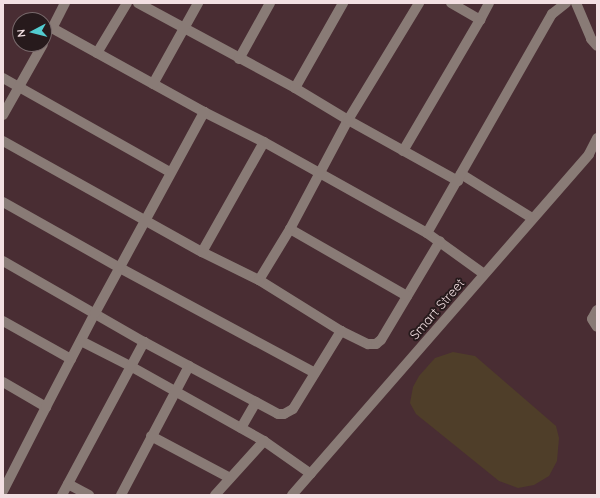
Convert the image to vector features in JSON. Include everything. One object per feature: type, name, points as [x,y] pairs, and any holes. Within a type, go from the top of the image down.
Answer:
[{"type":"street","points":[[65,3],[52,28],[204,112],[264,142],[427,233],[484,274]]},
{"type":"street","points":[[98,53],[127,3]]},
{"type":"street","points":[[138,3],[295,88],[403,151],[459,178],[532,218]]},
{"type":"street","points":[[152,84],[198,3]]},
{"type":"street","points":[[239,59],[270,3]]},
{"type":"street","points":[[295,88],[343,3]]},
{"type":"street","points":[[259,280],[290,229],[348,120],[419,3]]},
{"type":"street","points":[[452,3],[480,20]]},
{"type":"street","points":[[403,151],[489,3]]},
{"type":"street","points":[[427,233],[552,14],[566,3]]},
{"type":"street","points":[[576,3],[591,39],[597,46]]},
{"type":"street","points":[[3,115],[38,52]]},
{"type":"street","points":[[3,78],[170,172]]},
{"type":"street","points":[[3,491],[95,313],[146,220],[170,172],[204,112]]},
{"type":"street","name":"Smart Street","points":[[296,494],[311,474],[532,218],[595,150],[597,138]]},
{"type":"street","points":[[3,140],[202,252],[259,280],[341,331],[368,344],[376,344],[381,340],[440,241]]},
{"type":"street","points":[[202,252],[264,142]]},
{"type":"street","points":[[3,202],[120,268],[315,373]]},
{"type":"street","points":[[290,229],[407,296]]},
{"type":"street","points":[[3,261],[144,342],[278,414],[288,413],[297,404],[341,331]]},
{"type":"street","points":[[597,310],[592,319],[597,327]]},
{"type":"street","points":[[3,321],[71,359]]},
{"type":"street","points":[[81,341],[132,367],[264,441],[311,474]]},
{"type":"street","points":[[62,495],[132,367],[144,342]]},
{"type":"street","points":[[120,495],[189,366]]},
{"type":"street","points":[[3,382],[46,407]]},
{"type":"street","points":[[241,428],[256,402]]},
{"type":"street","points":[[151,436],[230,478]]},
{"type":"street","points":[[215,495],[264,441]]},
{"type":"street","points":[[68,484],[89,495]]},
{"type":"shaded area","points":[[453,352],[475,356],[556,426],[559,438],[557,461],[549,476],[534,485],[518,488],[499,481],[416,414],[410,403],[413,387],[419,376],[435,358]]}]
